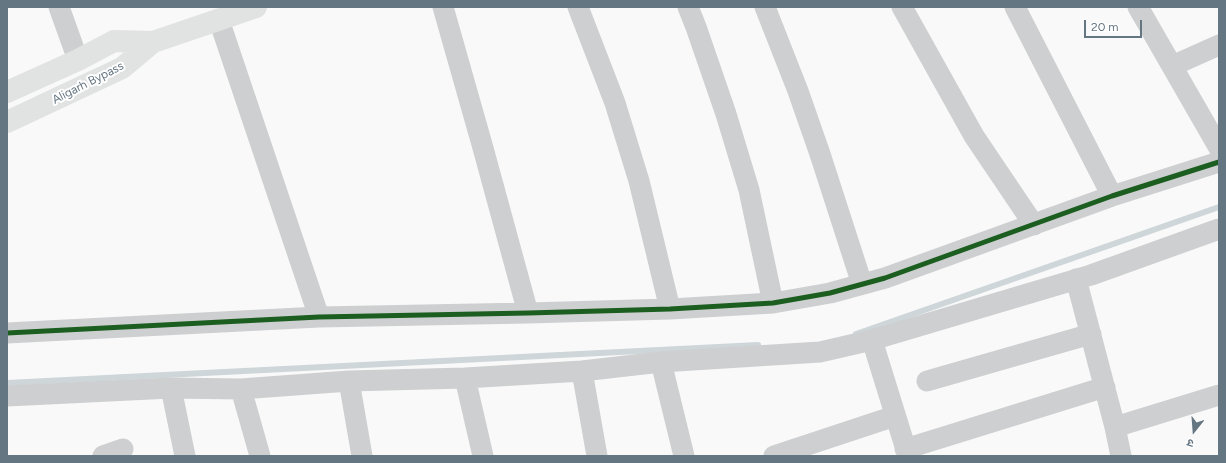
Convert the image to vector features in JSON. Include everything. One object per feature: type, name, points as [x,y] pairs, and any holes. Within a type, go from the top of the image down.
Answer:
[{"type":"main road","name":"Aligarh Bypass","points":[[7,122],[122,68],[154,42],[256,7]]},
{"type":"main road","points":[[7,92],[78,60],[114,41],[154,42]]},
{"type":"street","points":[[59,7],[78,60]]},
{"type":"street","points":[[443,7],[528,313]]},
{"type":"street","points":[[578,7],[615,103],[639,181],[670,309]]},
{"type":"street","points":[[688,7],[726,114],[747,182],[774,303]]},
{"type":"street","points":[[765,7],[808,119],[862,284]]},
{"type":"street","points":[[902,7],[974,136],[1034,225]]},
{"type":"street","points":[[1014,7],[1112,196]]},
{"type":"street","points":[[1138,7],[1219,148]]},
{"type":"street","points":[[219,20],[319,317]]},
{"type":"street","points":[[1172,66],[1219,45]]},
{"type":"street","points":[[7,333],[319,317],[670,309],[774,303],[830,293],[885,278],[1112,196],[1219,162]]},
{"type":"street","points":[[7,396],[171,388],[241,389],[349,381],[465,378],[582,371],[661,362],[820,352],[872,340],[1076,279],[1219,229]]},
{"type":"street","points":[[1076,279],[1105,387],[1121,456]]},
{"type":"street","points":[[927,381],[1091,334]]},
{"type":"street","points":[[872,340],[907,453],[1105,387]]},
{"type":"street","points":[[661,362],[684,456]]},
{"type":"street","points":[[582,371],[597,456]]},
{"type":"street","points":[[465,378],[483,456]]},
{"type":"street","points":[[349,381],[362,456]]},
{"type":"street","points":[[171,388],[185,456]]},
{"type":"street","points":[[241,389],[260,456]]},
{"type":"street","points":[[1115,428],[1219,395]]},
{"type":"street","points":[[774,456],[895,416]]},
{"type":"street","points":[[103,456],[123,449]]},
{"type":"waterway","points":[[856,334],[1219,207]]},
{"type":"waterway","points":[[7,383],[758,345]]},
{"type":"cycle path","points":[[7,333],[319,317],[670,309],[773,303],[830,293],[885,278],[1112,196],[1219,162]]}]
